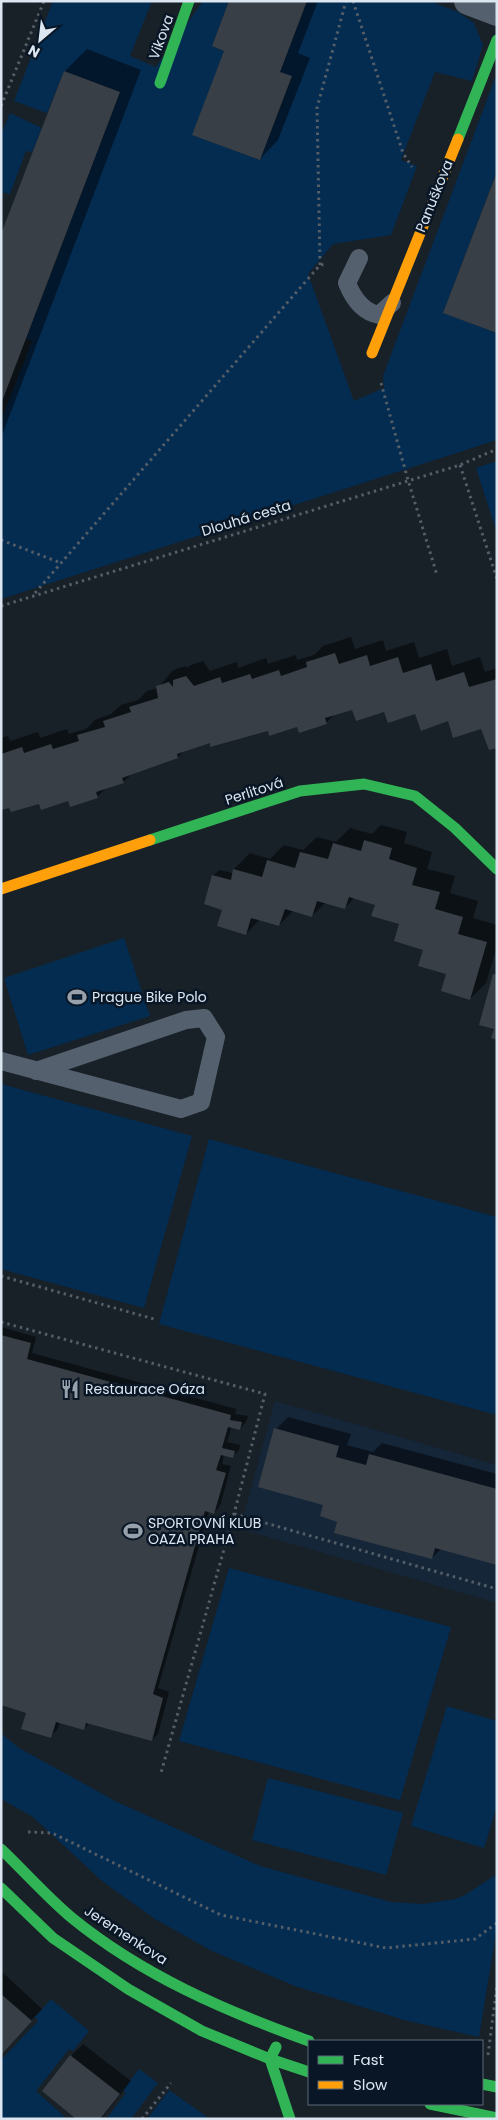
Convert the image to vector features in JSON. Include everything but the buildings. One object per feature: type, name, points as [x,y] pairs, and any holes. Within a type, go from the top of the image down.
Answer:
[{"type":"street","name":"Vikova","points":[[160,83],[189,1]]},
{"type":"street","points":[[468,1],[497,12]]},
{"type":"street","name":"Panuškova","points":[[372,353],[497,40]]},
{"type":"street","name":"Perlitová","points":[[1,889],[300,791],[364,784],[415,796],[455,828],[497,869]]},
{"type":"street","name":"Jeremenkova","points":[[1,1849],[72,1918],[139,1965],[218,2005],[282,2032],[308,2041]]},
{"type":"street","points":[[1,1888],[53,1938],[128,1989],[202,2031],[270,2059],[308,2072]]},
{"type":"street","points":[[282,2032],[270,2059],[290,2119]]},
{"type":"street","points":[[483,2084],[497,2087]]},
{"type":"street","points":[[435,2105],[497,2118]]},
{"type":"lane","points":[[359,258],[347,283],[351,293],[365,310],[373,314],[379,315],[392,302]]},
{"type":"lane","points":[[1,1061],[181,1109],[201,1102],[216,1037],[204,1018],[186,1020],[36,1070]]},
{"type":"path","points":[[1,106],[44,1]]},
{"type":"path","points":[[320,265],[317,108],[346,1]]},
{"type":"path","points":[[353,1],[403,153],[433,200]]},
{"type":"path","points":[[34,594],[320,265],[359,258]]},
{"type":"path","points":[[372,353],[408,480],[438,575]]},
{"type":"path","name":"Dlouhá cesta","points":[[1,606],[34,594],[460,465],[496,448]]},
{"type":"path","points":[[460,465],[497,580]]},
{"type":"path","points":[[1,540],[61,563]]},
{"type":"path","points":[[1,1276],[154,1319]]},
{"type":"path","points":[[1,1322],[264,1394],[234,1514],[161,1773]]},
{"type":"path","points":[[234,1514],[497,1589]]},
{"type":"path","points":[[28,1832],[52,1833],[221,1915],[386,1948],[475,1939],[497,1923]]},
{"type":"path","points":[[488,2058],[497,1985]]},
{"type":"path","points":[[142,2119],[171,2084]]},
{"type":"shaded area","points":[[53,1],[152,1],[130,56],[156,67],[203,1],[229,1],[212,46],[224,51],[193,135],[260,160],[292,77],[280,72],[307,1],[430,1],[458,12],[474,23],[483,45],[472,81],[435,72],[401,160],[417,166],[391,235],[333,244],[308,274],[354,401],[384,388],[383,376],[497,73],[497,171],[443,313],[497,333],[497,440],[1,599],[1,421],[32,341],[26,339],[120,92],[64,71],[47,113],[14,101]]},
{"type":"shaded area","points":[[10,113],[42,128],[32,152],[26,151],[10,194],[1,192],[1,135]]},
{"type":"shaded area","points":[[497,461],[497,533],[476,468]]},
{"type":"shaded area","name":"Prague Bike Polo","points":[[124,938],[150,1016],[28,1055],[4,978]]},
{"type":"shaded area","points":[[1,1084],[192,1136],[144,1308],[1,1269]]},
{"type":"shaded area","points":[[209,1139],[497,1217],[497,1415],[159,1324]]},
{"type":"shaded area","points":[[275,1401],[497,1465],[497,1603],[240,1529]]},
{"type":"shaded area","points":[[229,1568],[451,1627],[400,1800],[179,1741]]},
{"type":"shaded area","points":[[447,1706],[497,1721],[497,1806],[484,1848],[411,1826]]},
{"type":"shaded area","points":[[1,1733],[19,1748],[117,1802],[260,1866],[391,1902],[423,1904],[455,1899],[465,1895],[497,1874],[497,1927],[479,2037],[404,2020],[295,1986],[212,1951],[155,1919],[102,1881],[33,1817],[1,1799]]},
{"type":"shaded area","points":[[268,1778],[403,1813],[386,1875],[252,1840]]},
{"type":"shaded area","points":[[51,1999],[89,2031],[73,2051],[69,2049],[36,2091],[67,2119],[1,2119],[1,2060],[38,2021],[35,2017]]},
{"type":"shaded area","points":[[139,2069],[158,2083],[131,2119],[106,2119],[126,2093],[123,2090]]},
{"type":"shaded area","points":[[169,2090],[210,2119],[147,2119]]},
{"type":"traffic: fast","points":[[160,83],[189,1]]},
{"type":"traffic: fast","points":[[458,139],[497,40]]},
{"type":"traffic: fast","points":[[150,840],[300,791],[364,784],[415,796],[455,828],[497,869]]},
{"type":"traffic: fast","points":[[1,1849],[72,1918],[127,1957],[185,1990],[246,2017],[308,2041]]},
{"type":"traffic: fast","points":[[1,1888],[53,1938],[128,1989],[202,2031],[270,2059],[308,2072]]},
{"type":"traffic: fast","points":[[276,2047],[270,2059],[290,2119]]},
{"type":"traffic: fast","points":[[483,2084],[497,2087]]},
{"type":"traffic: fast","points":[[435,2105],[497,2118]]},
{"type":"traffic: slow","points":[[372,353],[458,139]]},
{"type":"traffic: slow","points":[[1,889],[150,840]]},
{"type":"place","name":"Prague Bike Polo","points":[[77,997]]},
{"type":"place","name":"Restaurace Oáza","points":[[70,1389]]},
{"type":"place","name":"SPORTOVNÍ KLUB OAZA PRAHA","points":[[133,1531]]}]
